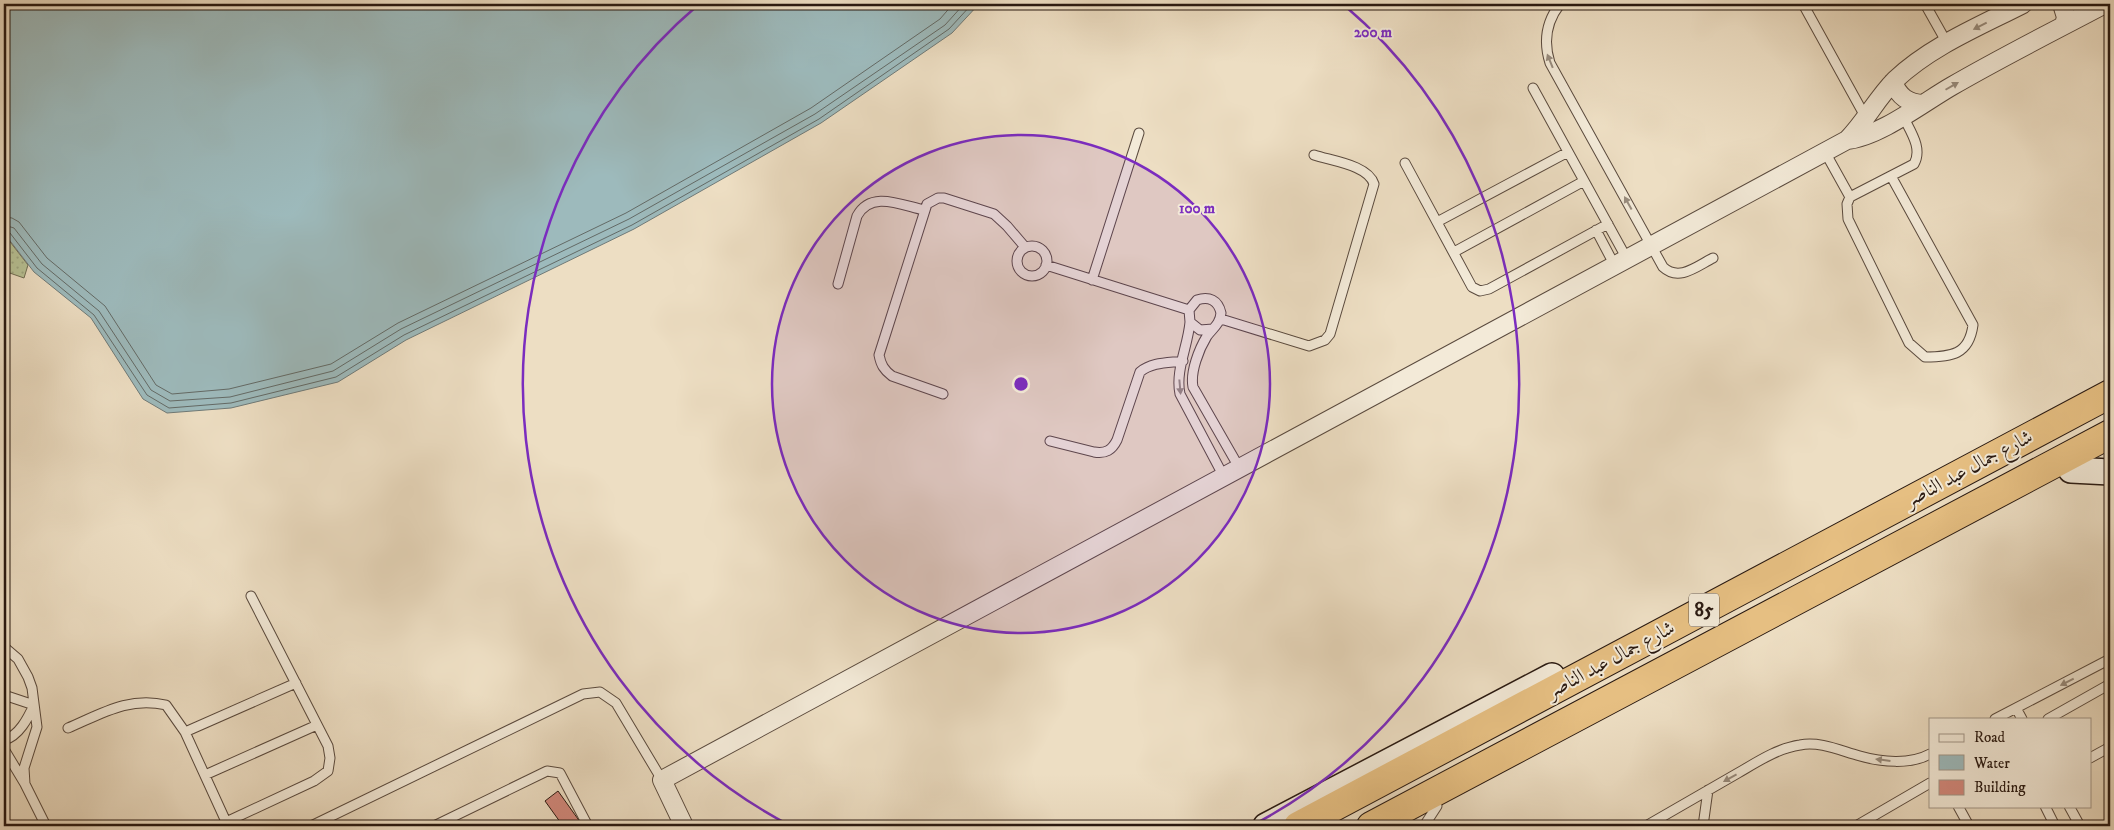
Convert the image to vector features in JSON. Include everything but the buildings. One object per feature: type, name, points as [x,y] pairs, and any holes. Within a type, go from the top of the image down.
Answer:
[{"type":"highway","name":"شارع جمال عبد الناصر","points":[[1298,826],[2110,394]]},
{"type":"highway","name":"شارع جمال عبد الناصر","points":[[1371,826],[2110,434]]},
{"type":"main road","points":[[1266,826],[2103,385],[2110,379]]},
{"type":"main road","points":[[1399,826],[1430,816],[2110,449]]},
{"type":"main road","points":[[2071,470],[2110,472]]},
{"type":"street","points":[[1847,140],[1894,82],[1920,60],[2024,4]]},
{"type":"street","points":[[2062,4],[2066,17],[2064,25]]},
{"type":"street","points":[[684,826],[662,780],[1847,140],[1866,135],[1903,116],[1960,81],[2101,4]]},
{"type":"street","points":[[1894,82],[1897,92],[1904,99],[1913,103],[1923,104]]},
{"type":"lane","points":[[1560,4],[1551,18],[1547,32],[1547,53],[1550,63],[1663,267],[1674,274],[1686,272],[1713,258]]},
{"type":"lane","points":[[1802,4],[1866,118]]},
{"type":"lane","points":[[1925,4],[1947,44]]},
{"type":"lane","points":[[1533,88],[1608,224],[1621,262]]},
{"type":"lane","points":[[1890,176],[1973,325],[1971,337],[1962,350],[1949,357],[1925,357],[1909,343],[1848,219],[1847,204],[1850,197],[1890,176],[1914,164],[1918,157],[1917,147],[1903,116]]},
{"type":"lane","points":[[1092,280],[1139,132]]},
{"type":"lane","points":[[1437,222],[1568,152]]},
{"type":"lane","points":[[1825,152],[1850,197]]},
{"type":"lane","points":[[1221,319],[1309,346],[1317,344],[1330,334],[1374,184],[1372,178],[1362,170],[1314,155]]},
{"type":"lane","points":[[1405,163],[1472,287],[1480,291],[1485,291],[1608,224]]},
{"type":"lane","points":[[1454,252],[1584,181]]},
{"type":"lane","points":[[942,394],[892,376],[880,364],[879,355],[924,210],[932,200],[938,198],[985,210],[1001,219],[1025,247]]},
{"type":"lane","points":[[838,284],[857,216],[861,208],[868,203],[884,200],[924,210]]},
{"type":"lane","points":[[1596,230],[1621,262]]},
{"type":"lane","points":[[1036,246],[1042,250],[1047,260],[1046,265],[1038,274],[1027,275],[1018,267],[1018,256],[1025,247],[1036,246]]},
{"type":"lane","points":[[1046,265],[1188,310]]},
{"type":"lane","points":[[1188,310],[1197,300],[1210,298],[1220,306],[1221,319],[1202,348],[1192,376],[1193,387],[1240,469]]},
{"type":"lane","points":[[1188,310],[1190,322],[1178,380],[1182,400],[1224,477]]},
{"type":"lane","points":[[1190,322],[1200,330],[1213,329]]},
{"type":"lane","points":[[1050,441],[1094,452],[1102,453],[1108,451],[1117,440],[1140,372],[1153,364],[1183,361]]},
{"type":"lane","points":[[68,728],[127,703],[152,701],[166,705],[185,732],[227,824],[314,781],[328,771],[330,758],[328,746],[251,596]]},
{"type":"lane","points":[[4,647],[18,659],[28,677],[34,705],[37,727],[24,768],[25,784]]},
{"type":"lane","points":[[1998,718],[2110,660]]},
{"type":"lane","points":[[185,732],[296,684]]},
{"type":"lane","points":[[2050,718],[2110,684]]},
{"type":"lane","points":[[311,826],[584,694],[600,692],[616,702],[662,780]]},
{"type":"lane","points":[[4,695],[34,705]]},
{"type":"lane","points":[[4,740],[8,739],[18,730],[34,705]]},
{"type":"lane","points":[[2016,708],[2021,718]]},
{"type":"lane","points":[[204,775],[317,725]]},
{"type":"lane","points":[[1646,826],[1771,755],[1801,744],[1823,745],[1887,761],[1904,761],[1929,754]]},
{"type":"lane","points":[[2092,757],[2110,747]]},
{"type":"lane","points":[[4,750],[25,784],[46,826]]},
{"type":"lane","points":[[434,826],[547,772],[560,773],[588,826]]},
{"type":"lane","points":[[1856,826],[1929,784]]},
{"type":"lane","points":[[1703,826],[1708,790]]},
{"type":"lane","points":[[1959,808],[1970,826]]},
{"type":"lane","points":[[2046,808],[2055,826]]},
{"type":"lane","points":[[2069,808],[2080,826]]},
{"type":"green space","points":[[4,234],[28,265],[24,278],[4,271]]},
{"type":"water","points":[[4,4],[979,4],[952,33],[821,123],[634,229],[406,340],[338,382],[231,408],[167,413],[143,399],[91,318],[34,272],[4,233]]}]
